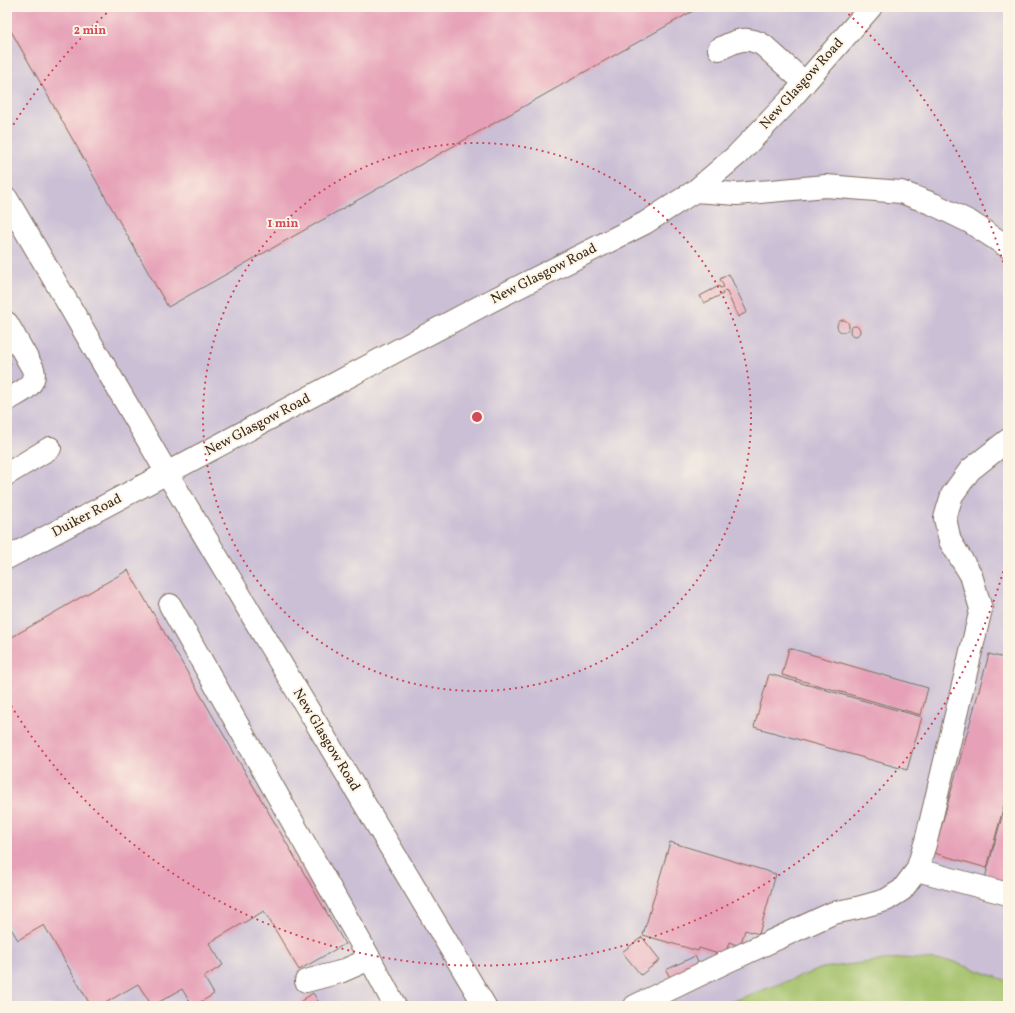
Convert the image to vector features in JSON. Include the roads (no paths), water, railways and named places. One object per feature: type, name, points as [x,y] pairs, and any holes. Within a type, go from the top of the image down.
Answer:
[{"type":"street","name":"New Glasgow Road","points":[[167,474],[481,306],[645,223],[695,191],[737,155],[805,83],[871,7]]},
{"type":"street","points":[[720,49],[739,39],[755,40],[762,44],[805,83]]},
{"type":"street","points":[[695,191],[738,194],[826,186],[900,192],[933,204],[970,222],[1008,247]]},
{"type":"street","name":"New Glasgow Road","points":[[7,199],[167,474],[485,1006]]},
{"type":"street","points":[[7,323],[33,369],[34,375],[33,381],[27,388],[7,400]]},
{"type":"street","points":[[635,1006],[833,913],[886,900],[902,890],[917,870],[926,841],[981,609],[971,575],[950,541],[945,518],[952,495],[970,470],[1008,440]]},
{"type":"street","points":[[7,474],[50,448]]},
{"type":"street","name":"Duiker Road","points":[[7,558],[167,474]]},
{"type":"street","points":[[170,605],[395,1006]]},
{"type":"street","points":[[917,870],[1008,894]]},
{"type":"street","points":[[306,981],[340,972],[370,959]]}]
